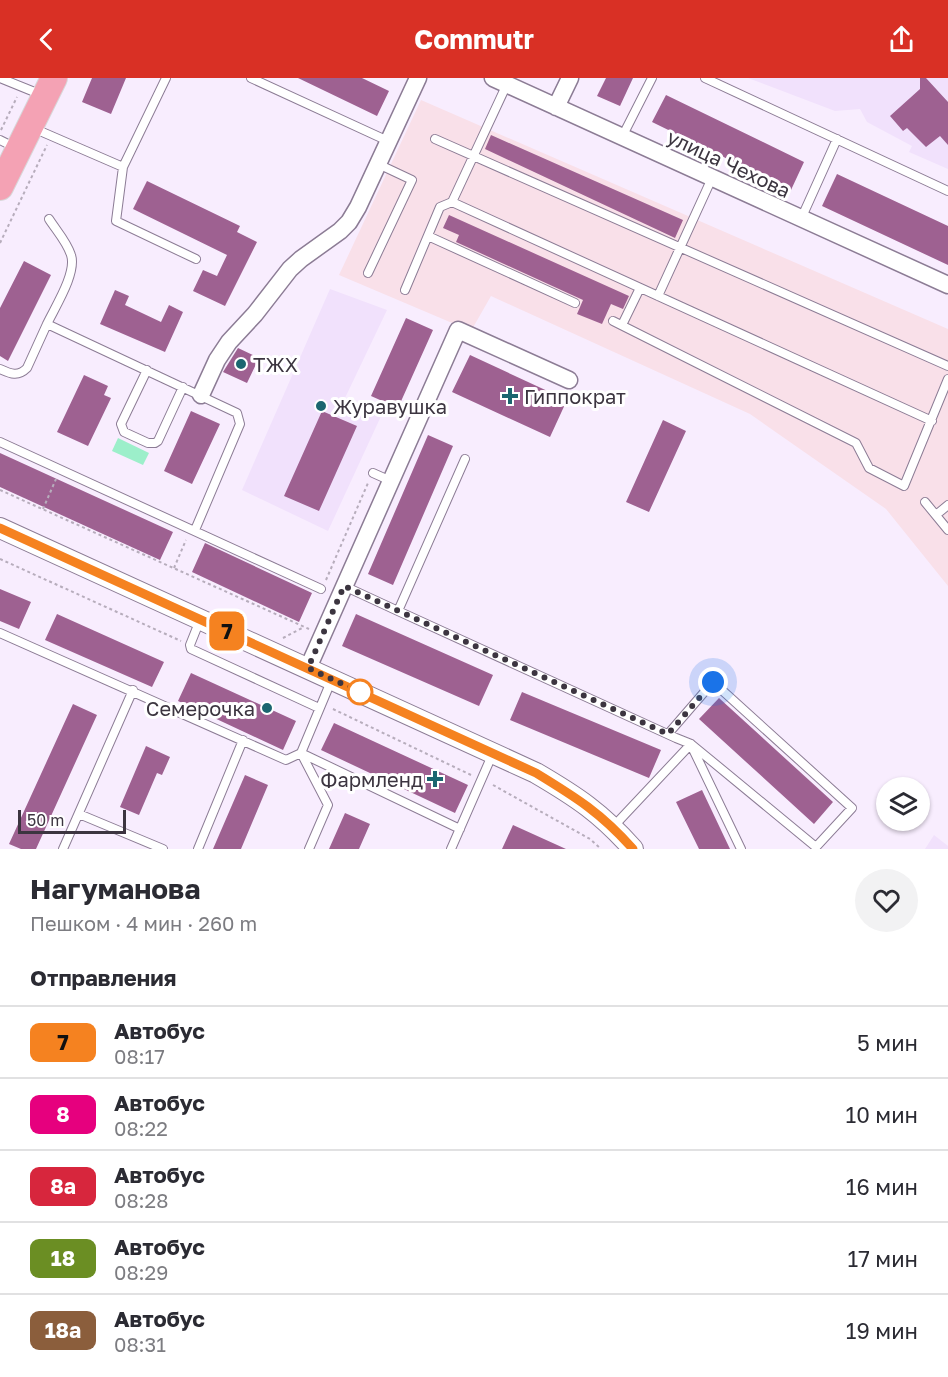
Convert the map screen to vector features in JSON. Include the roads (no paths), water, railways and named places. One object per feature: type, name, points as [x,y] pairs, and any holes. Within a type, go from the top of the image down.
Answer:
[{"type":"main road","points":[[0,187],[40,87]]},
{"type":"street","points":[[201,395],[224,349],[290,269],[349,222],[418,78]]},
{"type":"street","points":[[556,107],[570,78]]},
{"type":"street","name":"улица Чехова","points":[[500,81],[948,285]]},
{"type":"street","points":[[308,668],[458,330],[569,380]]},
{"type":"street","points":[[0,528],[536,773],[579,798],[613,827],[633,849]]},
{"type":"lane","points":[[0,78],[40,87]]},
{"type":"lane","points":[[165,78],[123,167],[116,221],[196,259]]},
{"type":"lane","points":[[251,78],[388,141]]},
{"type":"lane","points":[[622,137],[652,78]]},
{"type":"lane","points":[[705,78],[948,191]]},
{"type":"lane","points":[[405,290],[440,207],[452,202],[473,156],[500,81]]},
{"type":"lane","points":[[20,137],[123,167]]},
{"type":"lane","points":[[435,139],[948,366]]},
{"type":"lane","points":[[801,219],[837,139]]},
{"type":"lane","points":[[368,273],[412,180],[378,164]]},
{"type":"lane","points":[[658,296],[712,178]]},
{"type":"lane","points":[[452,202],[932,421]]},
{"type":"lane","points":[[0,369],[10,374],[22,373],[27,368],[70,275],[73,262],[68,248],[49,219]]},
{"type":"lane","points":[[428,236],[575,303]]},
{"type":"lane","points":[[622,324],[640,288]]},
{"type":"lane","points":[[613,321],[856,444],[869,468],[904,486],[948,379]]},
{"type":"lane","points":[[47,324],[233,410],[240,419],[193,529]]},
{"type":"lane","points":[[147,370],[122,424],[124,432],[148,443],[155,443],[183,387]]},
{"type":"lane","points":[[0,442],[193,529],[321,590]]},
{"type":"lane","points":[[398,611],[465,459]]},
{"type":"lane","points":[[373,473],[391,481]]},
{"type":"lane","points":[[925,502],[948,530]]},
{"type":"lane","points":[[936,515],[948,505]]},
{"type":"lane","points":[[344,586],[668,734],[691,744],[816,848],[852,808],[713,682],[668,734]]},
{"type":"lane","points":[[200,620],[190,645],[191,649],[320,705]]},
{"type":"lane","points":[[0,633],[133,690],[286,760],[301,753],[332,679]]},
{"type":"lane","points":[[63,849],[133,690]]},
{"type":"lane","points":[[198,849],[243,740]]},
{"type":"lane","points":[[613,827],[691,744]]},
{"type":"lane","points":[[691,744],[741,849]]},
{"type":"lane","points":[[301,753],[460,829]]},
{"type":"lane","points":[[301,753],[328,805],[309,849]]},
{"type":"lane","points":[[451,849],[493,753]]},
{"type":"lane","points":[[79,814],[163,849]]},
{"type":"place","name":"ТЖХ","points":[[241,364]]},
{"type":"place","name":"Гиппократ","points":[[510,396]]},
{"type":"place","name":"Журавушка","points":[[321,406]]},
{"type":"place","name":"Семерочка","points":[[267,708]]},
{"type":"place","name":"Фармленд","points":[[435,779]]}]
